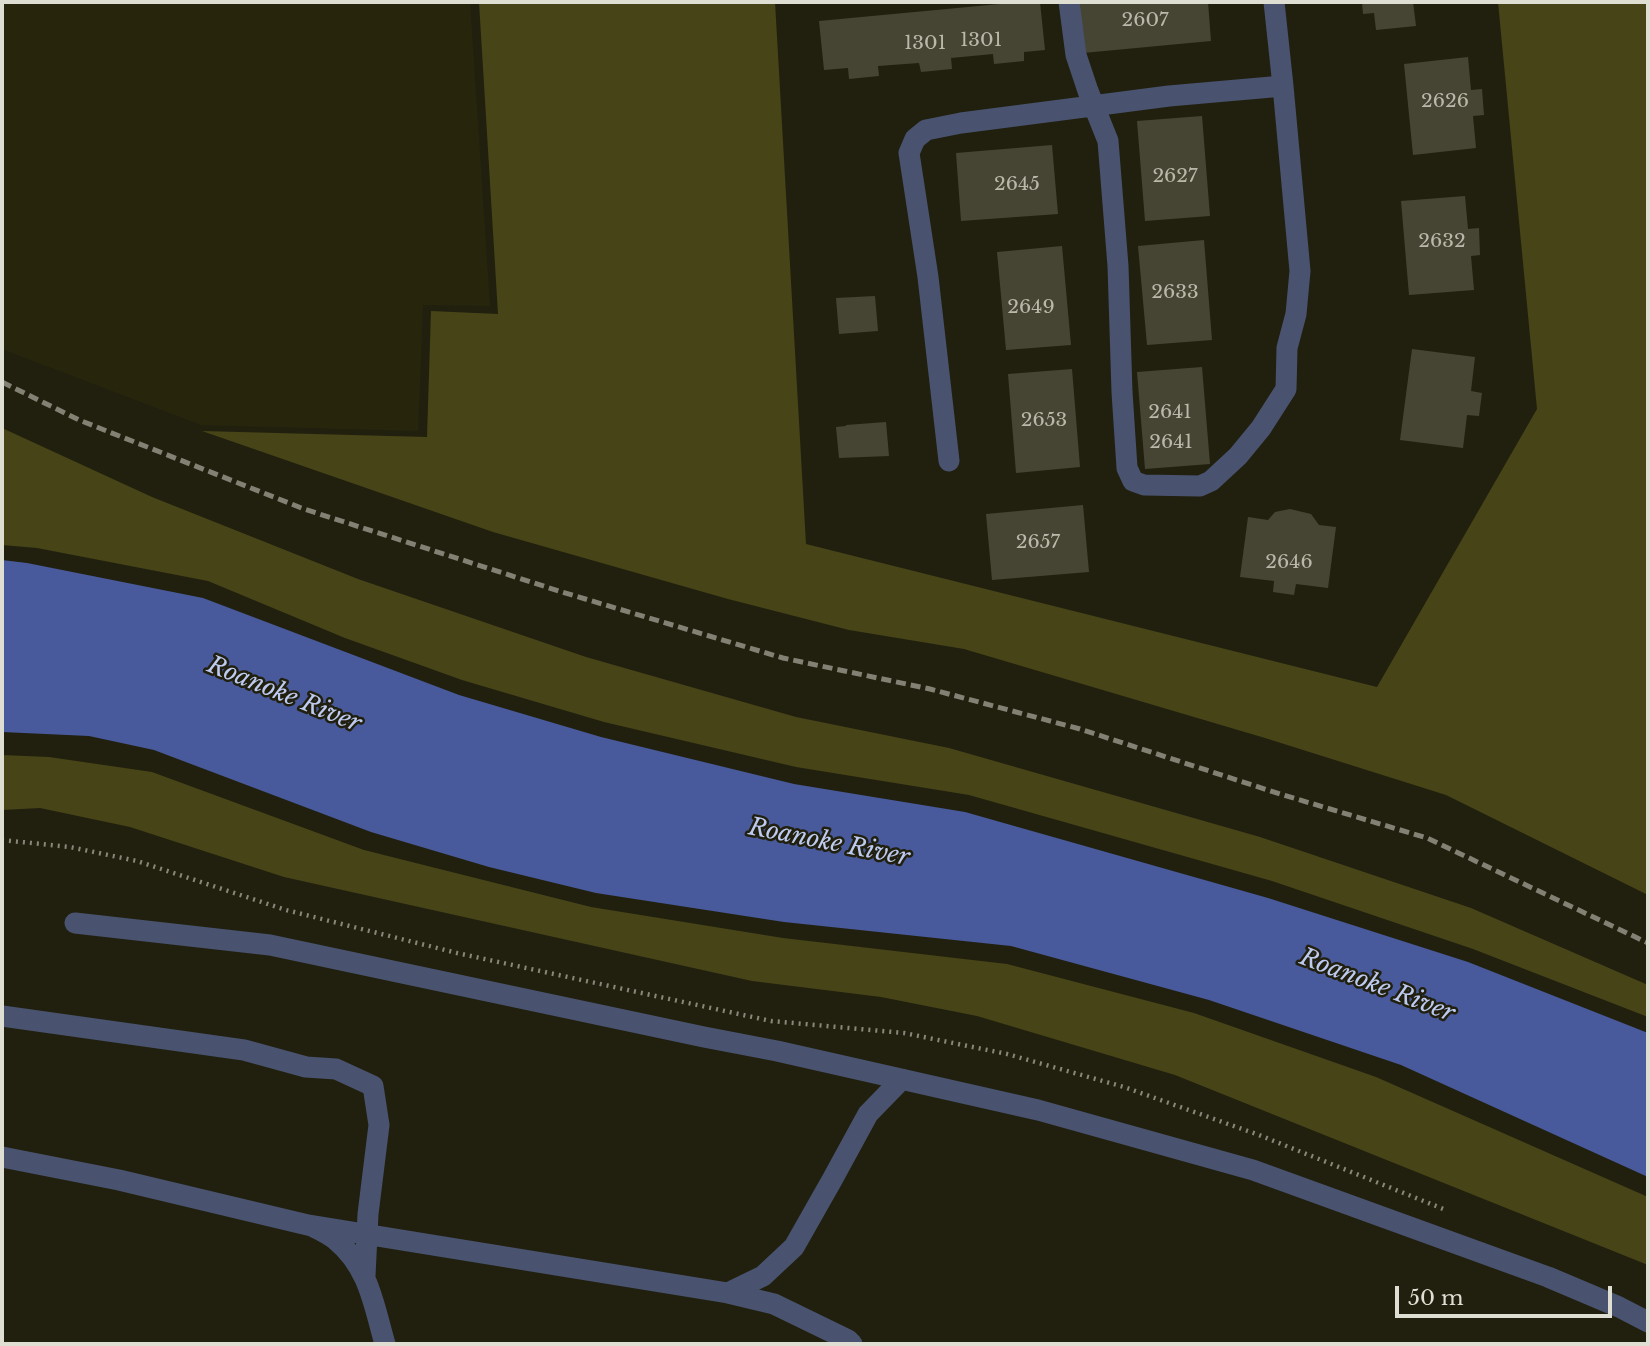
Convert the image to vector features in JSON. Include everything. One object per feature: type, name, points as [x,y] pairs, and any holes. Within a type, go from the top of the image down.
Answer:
[{"type":"street","points":[[1069,2],[1076,55],[1108,141],[1110,155],[1118,266],[1126,468],[1133,481],[1144,485],[1200,486],[1211,481],[1238,456],[1261,428],[1286,389],[1287,348],[1296,314],[1300,271],[1274,2]]},
{"type":"street","points":[[949,461],[928,277],[909,153],[915,139],[926,130],[961,123],[1169,96],[1283,86]]},
{"type":"street","points":[[75,923],[270,945],[777,1051],[1038,1110],[1254,1170],[1548,1276],[1648,1322]]},
{"type":"street","points":[[2,1016],[244,1050],[306,1067],[336,1069],[373,1086],[379,1125],[365,1276]]},
{"type":"street","points":[[728,1293],[764,1276],[794,1247],[868,1114],[902,1079]]},
{"type":"street","points":[[2,1157],[119,1180],[309,1225],[728,1293],[774,1304],[852,1344]]},
{"type":"street","points":[[309,1225],[335,1239],[354,1257],[365,1276],[386,1344]]},
{"type":"shaded area","points":[[2,2],[470,2],[490,306],[423,305],[418,431],[201,425],[2,349]]},
{"type":"shaded area","points":[[479,2],[775,2],[806,544],[1377,687],[1537,409],[1498,2],[1648,2],[1648,895],[1446,795],[964,649],[849,630],[728,599],[493,532],[202,431],[427,437],[431,311],[498,314]]},
{"type":"shaded area","points":[[2,428],[152,497],[358,579],[586,657],[796,717],[949,748],[1260,837],[1471,908],[1648,985],[1648,1017],[1473,949],[1272,881],[969,795],[796,767],[604,722],[462,680],[345,638],[208,581],[37,548],[2,545]]},
{"type":"shaded area","points":[[2,755],[49,757],[152,772],[364,850],[591,907],[783,938],[1007,964],[1194,1013],[1376,1077],[1648,1197],[1648,1265],[1175,1075],[977,1016],[881,997],[752,981],[284,877],[130,827],[40,808],[2,810]]},
{"type":"water","name":"Roanoke River","points":[[2,560],[203,598],[459,695],[601,737],[794,784],[965,812],[1268,898],[1468,962],[1648,1033],[1648,1177],[1401,1065],[1209,1000],[1011,946],[784,922],[596,893],[489,867],[371,832],[154,750],[89,736],[2,732]]},
{"type":"building","points":[[1040,2],[1045,50],[1024,52],[1024,61],[994,64],[993,54],[951,58],[952,69],[921,72],[919,63],[878,66],[879,76],[849,79],[848,68],[824,70],[819,21]]},
{"type":"building","points":[[1078,2],[1208,2],[1211,41],[1083,53]]},
{"type":"building","points":[[1362,2],[1413,2],[1416,26],[1376,30],[1374,13],[1363,14]]},
{"type":"building","points":[[1468,57],[1471,90],[1482,89],[1484,115],[1473,116],[1476,148],[1413,155],[1404,64]]},
{"type":"building","points":[[1202,116],[1210,216],[1145,221],[1137,121]]},
{"type":"building","points":[[1052,145],[1058,214],[961,221],[956,153]]},
{"type":"building","points":[[1465,196],[1468,229],[1479,228],[1480,255],[1471,256],[1474,290],[1409,295],[1401,201]]},
{"type":"building","points":[[1204,240],[1212,340],[1147,345],[1138,246]]},
{"type":"building","points":[[1062,246],[1071,345],[1006,350],[997,252]]},
{"type":"building","points":[[875,296],[878,331],[839,334],[836,298]]},
{"type":"building","points":[[1412,349],[1475,357],[1471,391],[1482,393],[1479,416],[1467,415],[1463,448],[1400,440]]},
{"type":"building","points":[[1202,367],[1210,464],[1145,469],[1137,372]]},
{"type":"building","points":[[1072,369],[1080,467],[1016,473],[1008,374]]},
{"type":"building","points":[[886,422],[889,456],[839,458],[836,427]]},
{"type":"building","points":[[1083,505],[1089,572],[992,580],[986,514]]},
{"type":"building","points":[[1290,509],[1311,514],[1319,525],[1336,527],[1328,588],[1296,584],[1294,595],[1273,592],[1274,581],[1240,577],[1248,517],[1268,520],[1275,512]]},
{"type":"railway","points":[[2,382],[79,420],[304,509],[562,592],[783,658],[930,689],[1080,729],[1427,838],[1648,943]]}]
